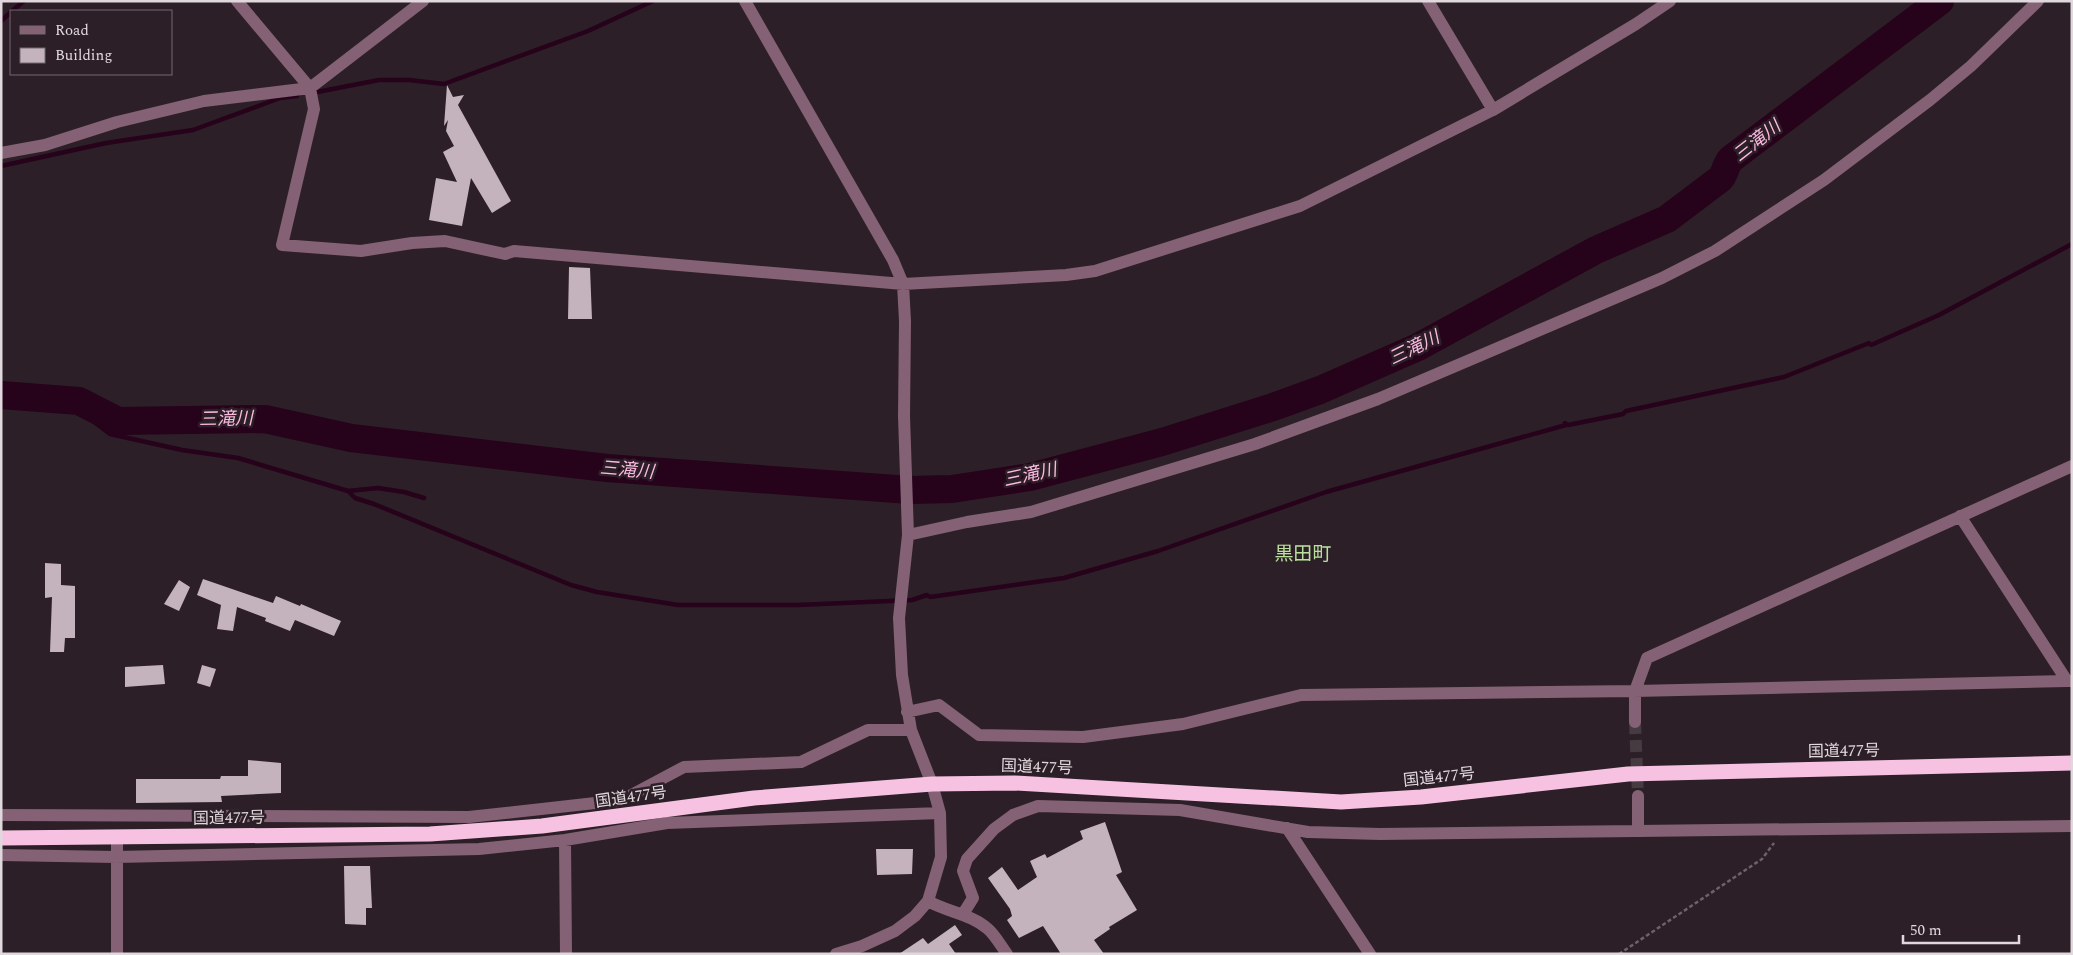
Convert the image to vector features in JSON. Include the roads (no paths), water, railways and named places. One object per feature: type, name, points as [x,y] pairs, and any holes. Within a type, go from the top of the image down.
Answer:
[{"type":"highway","name":"国道477号","points":[[1,838],[458,832],[542,826],[754,798],[932,784],[1015,783],[1341,802],[1421,797],[1628,774],[2072,763]]},
{"type":"street","points":[[237,1],[310,88],[314,108],[282,245],[361,251],[412,243],[445,242],[505,254],[514,251],[903,284],[1066,275],[1095,271],[1300,206],[1493,110],[1636,24],[1670,1]]},
{"type":"street","points":[[1,153],[45,145],[118,122],[204,101],[310,88],[424,1]]},
{"type":"street","points":[[746,1],[893,260],[903,284],[907,533],[899,618],[902,675],[911,730],[932,784],[940,813],[941,857],[928,900],[915,916],[894,931],[862,946],[836,954]]},
{"type":"street","points":[[1428,1],[1493,110]]},
{"type":"street","points":[[907,533],[1030,512],[1255,444],[1378,399],[1662,278],[1715,251],[1824,180],[1950,83],[2002,38],[2038,1]]},
{"type":"street","points":[[1635,722],[1635,691],[1647,658],[2072,466]]},
{"type":"street","points":[[1960,516],[2069,681]]},
{"type":"street","points":[[907,712],[939,705],[979,735],[1083,737],[1182,724],[1301,695],[1635,691],[2069,681]]},
{"type":"street","points":[[1,815],[469,817],[622,800],[684,767],[801,762],[868,730],[911,730]]},
{"type":"street","points":[[1638,796],[1638,831]]},
{"type":"street","points":[[963,914],[973,898],[963,872],[967,859],[994,828],[1007,819],[1038,806],[1180,810],[1308,832],[1380,834],[2072,826]]},
{"type":"street","points":[[1,855],[116,857],[479,849],[565,840],[668,823],[940,813]]},
{"type":"street","points":[[1287,828],[1370,954]]},
{"type":"street","points":[[117,954],[116,857],[118,837]]},
{"type":"street","points":[[565,840],[566,954]]},
{"type":"street","points":[[928,900],[939,907],[963,914],[988,929],[1007,954]]},
{"type":"waterway","points":[[13,10],[24,1]]},
{"type":"waterway","points":[[312,93],[379,80],[409,80],[444,84],[588,31],[653,1]]},
{"type":"waterway","name":"三滝川","points":[[1,395],[79,401],[118,421],[265,419],[351,438],[607,468],[910,490],[952,489],[1030,477],[1162,442],[1320,390],[1418,347],[1596,250],[1667,219],[1720,179],[1731,159],[1940,1]]},
{"type":"waterway","points":[[1,21],[10,13]]},
{"type":"waterway","points":[[1,166],[106,143],[193,130],[280,98],[297,96]]},
{"type":"waterway","points":[[348,491],[355,498],[374,504],[571,585],[597,592],[678,605],[798,605],[912,600],[927,595],[930,597],[1064,578],[1158,551],[1326,492],[1566,425],[1565,423],[1568,425],[1623,414],[1626,411],[1784,377],[1869,343],[1871,345],[1939,315],[2072,244]]},
{"type":"waterway","points":[[79,401],[93,421],[110,434],[182,450],[238,458],[348,491],[378,488],[404,492],[424,498]]},
{"type":"tunnel","points":[[1635,722],[1638,796]]},
{"type":"district","name":"黒田町","points":[[1303,554]]}]
